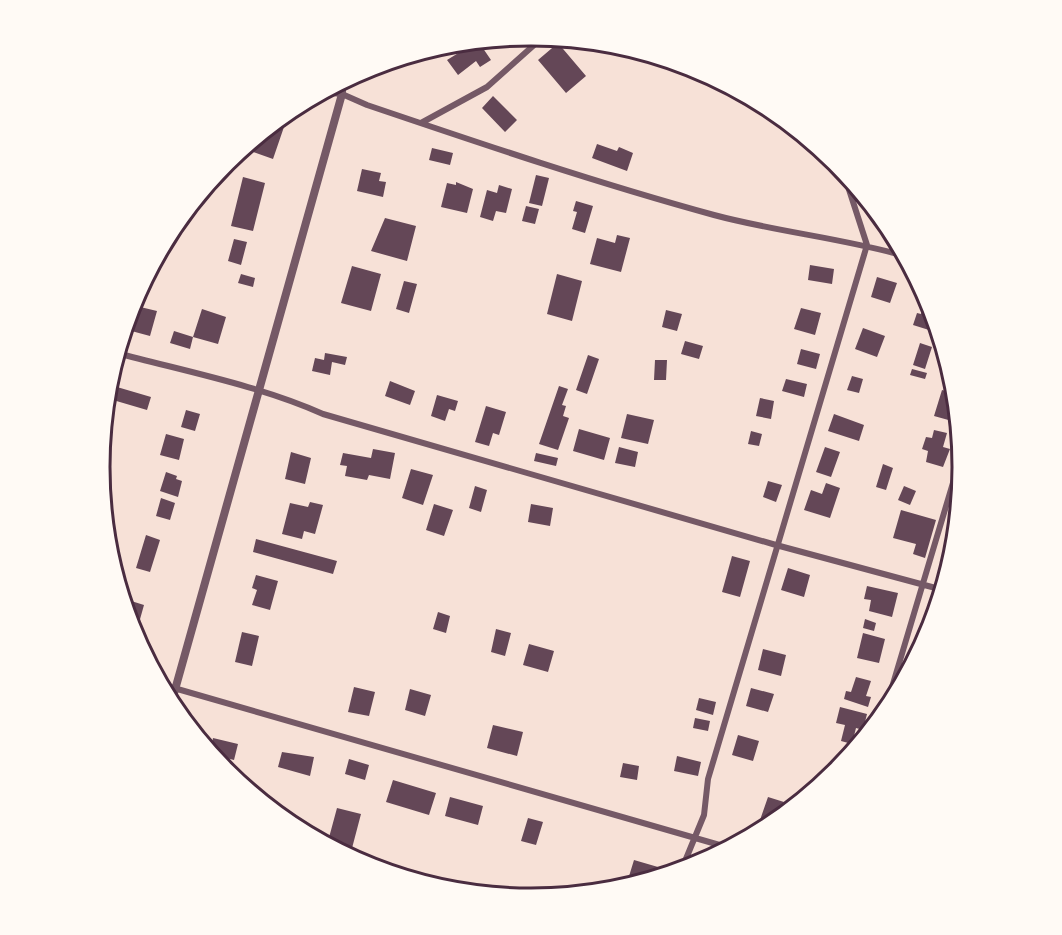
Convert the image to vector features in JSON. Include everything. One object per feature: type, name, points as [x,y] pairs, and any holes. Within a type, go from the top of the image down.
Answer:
[{"type":"street","points":[[421,123],[487,87],[533,46]]},
{"type":"street","points":[[338,94],[585,178],[717,216],[867,245],[893,253]]},
{"type":"street","points":[[175,688],[342,94]]},
{"type":"street","points":[[687,858],[705,814],[708,778],[867,245],[850,192]]},
{"type":"street","points":[[125,355],[257,392],[282,395],[323,414],[776,545],[934,588]]},
{"type":"street","points":[[893,682],[951,488]]},
{"type":"street","points":[[172,687],[718,844]]},
{"type":"building","points":[[554,47],[562,47],[586,76],[566,93],[538,60]]},
{"type":"building","points":[[484,49],[491,60],[480,67],[476,61],[458,75],[447,60],[458,53]]},
{"type":"building","points":[[493,96],[517,120],[505,132],[482,108]]},
{"type":"building","points":[[284,126],[273,159],[252,152]]},
{"type":"building","points":[[597,144],[617,151],[619,147],[633,153],[627,171],[592,158]]},
{"type":"building","points":[[432,148],[453,153],[450,165],[429,160]]},
{"type":"building","points":[[362,169],[381,173],[379,181],[386,182],[383,197],[357,191]]},
{"type":"building","points":[[536,175],[549,178],[542,206],[529,203]]},
{"type":"building","points":[[243,177],[265,183],[253,231],[231,226]]},
{"type":"building","points":[[456,182],[473,189],[467,213],[441,207],[447,183],[456,185]]},
{"type":"building","points":[[499,185],[512,189],[506,213],[496,211],[493,221],[480,217],[487,190],[497,193]]},
{"type":"building","points":[[576,201],[593,206],[585,233],[572,229],[577,212],[573,211]]},
{"type":"building","points":[[526,206],[539,209],[535,224],[522,221]]},
{"type":"building","points":[[385,218],[416,226],[407,261],[371,251]]},
{"type":"building","points":[[617,235],[630,238],[621,272],[590,264],[597,238],[615,243]]},
{"type":"building","points":[[234,239],[247,242],[241,265],[228,261]]},
{"type":"building","points":[[810,265],[834,269],[832,284],[808,280]]},
{"type":"building","points":[[352,266],[381,274],[371,311],[341,303]]},
{"type":"building","points":[[241,274],[255,278],[253,287],[238,283]]},
{"type":"building","points":[[557,274],[582,281],[572,321],[547,314]]},
{"type":"building","points":[[877,277],[897,283],[890,303],[871,297]]},
{"type":"building","points":[[404,281],[417,284],[409,313],[396,309]]},
{"type":"building","points":[[142,307],[157,311],[150,336],[132,331]]},
{"type":"building","points":[[801,308],[821,313],[815,335],[794,329]]},
{"type":"building","points":[[202,309],[226,317],[218,344],[193,337]]},
{"type":"building","points":[[666,310],[682,314],[677,331],[662,327]]},
{"type":"building","points":[[922,311],[929,330],[913,325],[917,313],[921,314]]},
{"type":"building","points":[[863,328],[885,336],[877,357],[855,349]]},
{"type":"building","points":[[174,331],[193,337],[190,349],[170,343]]},
{"type":"building","points":[[685,341],[703,346],[699,359],[681,354]]},
{"type":"building","points":[[920,343],[932,347],[925,369],[913,365]]},
{"type":"building","points":[[801,349],[820,354],[816,369],[797,364]]},
{"type":"building","points":[[325,353],[347,357],[345,365],[332,362],[330,375],[312,371],[315,358],[324,360]]},
{"type":"building","points":[[588,355],[599,359],[587,394],[576,390]]},
{"type":"building","points":[[655,360],[667,360],[666,380],[654,380]]},
{"type":"building","points":[[912,369],[927,373],[925,379],[910,375]]},
{"type":"building","points":[[852,376],[863,379],[859,393],[847,390]]},
{"type":"building","points":[[786,379],[807,384],[804,397],[782,391]]},
{"type":"building","points":[[390,381],[415,391],[410,405],[385,396]]},
{"type":"building","points":[[559,386],[568,389],[562,405],[566,406],[563,416],[569,418],[558,450],[539,444]]},
{"type":"building","points":[[118,387],[151,397],[147,410],[116,401]]},
{"type":"building","points":[[942,390],[945,391],[949,420],[934,416]]},
{"type":"building","points":[[437,395],[458,401],[455,411],[449,409],[445,421],[431,416]]},
{"type":"building","points":[[760,398],[774,401],[771,419],[756,416]]},
{"type":"building","points":[[486,406],[506,412],[499,435],[493,433],[489,446],[475,442]]},
{"type":"building","points":[[186,410],[200,414],[195,431],[181,427]]},
{"type":"building","points":[[627,414],[654,420],[648,444],[621,438]]},
{"type":"building","points":[[834,414],[864,425],[859,441],[828,431]]},
{"type":"building","points":[[579,429],[610,438],[604,460],[573,451]]},
{"type":"building","points":[[934,430],[947,433],[943,447],[950,449],[943,467],[926,462],[928,451],[922,449],[926,437],[932,438]]},
{"type":"building","points":[[751,431],[762,434],[759,446],[748,444]]},
{"type":"building","points":[[166,434],[184,439],[179,460],[160,455]]},
{"type":"building","points":[[619,447],[638,452],[635,467],[615,463]]},
{"type":"building","points":[[825,447],[840,452],[831,477],[816,472]]},
{"type":"building","points":[[373,449],[395,453],[390,479],[369,475],[367,480],[345,476],[347,466],[340,465],[343,453],[371,458]]},
{"type":"building","points":[[291,452],[311,458],[305,484],[285,479]]},
{"type":"building","points":[[536,453],[558,458],[556,466],[534,461]]},
{"type":"building","points":[[883,464],[893,468],[886,490],[876,487]]},
{"type":"building","points":[[411,469],[433,475],[423,505],[402,498]]},
{"type":"building","points":[[166,472],[177,476],[176,479],[182,481],[178,497],[160,491]]},
{"type":"building","points":[[768,481],[782,485],[776,502],[763,497]]},
{"type":"building","points":[[826,483],[840,488],[830,518],[804,510],[811,490],[822,494]]},
{"type":"building","points":[[475,486],[487,490],[481,512],[469,508]]},
{"type":"building","points":[[904,486],[916,491],[910,505],[898,500]]},
{"type":"building","points":[[161,498],[175,503],[170,520],[156,516]]},
{"type":"building","points":[[310,502],[323,505],[315,534],[304,531],[302,539],[282,534],[290,503],[308,507]]},
{"type":"building","points":[[434,504],[453,510],[444,536],[426,530]]},
{"type":"building","points":[[531,504],[553,508],[550,526],[528,522]]},
{"type":"building","points":[[901,510],[936,520],[925,558],[913,554],[916,544],[893,538]]},
{"type":"building","points":[[146,535],[160,540],[150,572],[136,568]]},
{"type":"building","points":[[256,539],[337,561],[333,574],[253,552]]},
{"type":"building","points":[[732,556],[750,561],[740,597],[722,592]]},
{"type":"building","points":[[788,568],[810,575],[804,597],[781,590]]},
{"type":"building","points":[[256,575],[278,581],[270,610],[252,605],[257,590],[252,588]]},
{"type":"building","points":[[867,586],[898,593],[892,617],[869,611],[871,600],[864,599]]},
{"type":"building","points":[[131,601],[144,605],[139,622]]},
{"type":"building","points":[[438,612],[450,616],[446,633],[433,629]]},
{"type":"building","points":[[865,619],[876,623],[874,631],[863,628]]},
{"type":"building","points":[[496,629],[511,633],[505,656],[491,652]]},
{"type":"building","points":[[242,632],[259,636],[252,666],[235,662]]},
{"type":"building","points":[[863,633],[885,639],[879,663],[857,658]]},
{"type":"building","points":[[529,644],[554,651],[548,672],[523,665]]},
{"type":"building","points":[[763,649],[786,655],[781,676],[758,670]]},
{"type":"building","points":[[856,677],[871,681],[866,696],[871,697],[868,707],[844,699],[846,691],[851,692]]},
{"type":"building","points":[[354,687],[375,692],[369,716],[348,712]]},
{"type":"building","points":[[751,688],[774,694],[768,712],[746,706]]},
{"type":"building","points":[[410,689],[431,695],[425,716],[405,710]]},
{"type":"building","points":[[699,698],[716,702],[713,715],[696,710]]},
{"type":"building","points":[[840,707],[867,714],[864,725],[861,729],[856,728],[849,743],[841,741],[845,725],[836,723]]},
{"type":"building","points":[[695,718],[710,721],[708,731],[693,728]]},
{"type":"building","points":[[493,725],[523,732],[517,756],[487,748]]},
{"type":"building","points":[[738,735],[759,741],[753,761],[732,755]]},
{"type":"building","points":[[213,738],[238,744],[234,760],[226,758],[212,743]]},
{"type":"building","points":[[282,752],[314,757],[310,776],[278,767]]},
{"type":"building","points":[[677,756],[701,762],[698,776],[674,771]]},
{"type":"building","points":[[349,759],[369,765],[365,780],[345,774]]},
{"type":"building","points":[[623,763],[639,766],[637,780],[620,777]]},
{"type":"building","points":[[393,780],[436,793],[429,815],[386,802]]},
{"type":"building","points":[[450,797],[483,806],[478,825],[445,816]]},
{"type":"building","points":[[768,797],[784,802],[783,805],[760,820]]},
{"type":"building","points":[[337,808],[361,814],[352,848],[329,837]]},
{"type":"building","points":[[528,818],[543,822],[536,845],[521,841]]},
{"type":"building","points":[[634,860],[658,867],[657,869],[629,876]]}]
